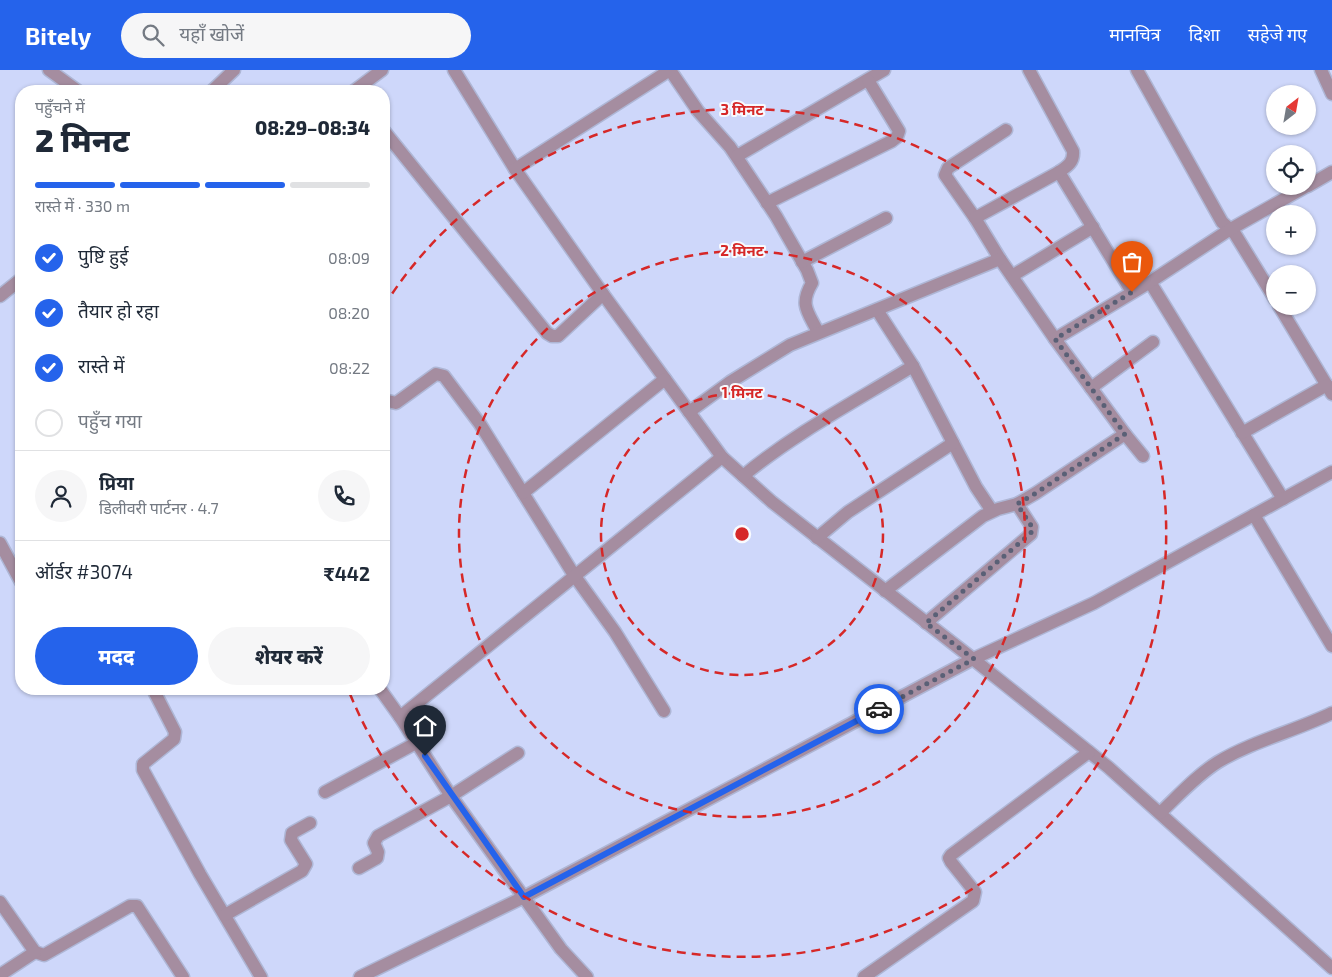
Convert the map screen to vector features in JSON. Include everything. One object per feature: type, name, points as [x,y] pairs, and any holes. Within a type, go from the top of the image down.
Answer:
[{"type":"street","points":[[49,70],[70,85]]},
{"type":"street","points":[[218,85],[234,70]]},
{"type":"street","points":[[362,85],[382,70]]},
{"type":"street","points":[[454,70],[515,169],[722,457],[772,502],[974,659],[1089,752],[1160,813],[1332,968]]},
{"type":"street","points":[[515,169],[670,70],[698,111],[737,156],[802,262],[812,283],[807,292],[805,306],[818,332]]},
{"type":"street","points":[[737,156],[884,70]]},
{"type":"street","points":[[975,218],[1059,172],[1071,163],[1074,157],[1073,151],[1029,70]]},
{"type":"street","points":[[1137,70],[1222,222],[1235,234],[1266,284]]},
{"type":"street","points":[[1321,70],[1332,94]]},
{"type":"street","points":[[767,203],[897,137],[899,131],[868,80]]},
{"type":"street","points":[[1006,130],[945,172],[945,175],[1055,339],[1143,456]]},
{"type":"street","points":[[390,138],[547,333],[552,336],[558,336],[603,294]]},
{"type":"street","points":[[1059,172],[1132,292]]},
{"type":"street","points":[[1316,181],[1332,172]]},
{"type":"street","points":[[1055,339],[1150,282],[1229,230],[1291,195]]},
{"type":"street","points":[[802,262],[886,218]]},
{"type":"street","points":[[1012,276],[1093,227]]},
{"type":"street","points":[[689,412],[759,363],[790,345],[1000,259]]},
{"type":"street","points":[[1150,282],[1283,499]]},
{"type":"street","points":[[0,296],[15,284]]},
{"type":"street","points":[[876,310],[913,366],[976,487],[992,511]]},
{"type":"street","points":[[1242,432],[1329,390],[1284,315]]},
{"type":"street","points":[[1091,388],[1153,342]]},
{"type":"street","points":[[743,476],[763,459],[786,444],[913,366]]},
{"type":"street","points":[[390,402],[396,403],[436,374],[444,376],[480,424],[574,575],[615,632],[664,711]]},
{"type":"street","points":[[523,493],[665,379]]},
{"type":"street","points":[[885,591],[983,516],[992,511],[1017,504],[1125,434]]},
{"type":"street","points":[[818,538],[848,512],[953,443]]},
{"type":"street","points":[[400,716],[722,457]]},
{"type":"street","points":[[360,977],[524,897],[974,659],[1094,603],[1332,472]]},
{"type":"street","points":[[926,623],[1030,534],[1033,530],[1032,527],[1017,504]]},
{"type":"street","points":[[1254,515],[1332,646]]},
{"type":"street","points":[[0,543],[15,571]]},
{"type":"street","points":[[156,695],[176,736],[143,764],[143,770],[261,977]]},
{"type":"street","points":[[384,695],[451,796],[561,949],[587,977]]},
{"type":"street","points":[[1160,813],[1216,763],[1258,743],[1307,726],[1332,713]]},
{"type":"street","points":[[325,792],[416,743]]},
{"type":"street","points":[[864,977],[973,901],[975,892],[951,862],[951,855],[1089,752]]},
{"type":"street","points":[[359,868],[377,858],[378,852],[374,843],[378,836],[451,796],[518,753]]},
{"type":"street","points":[[225,915],[302,871],[306,864],[291,840],[291,836],[310,823]]},
{"type":"street","points":[[0,902],[35,952],[44,955],[133,905],[137,906],[183,977]]},
{"type":"street","points":[[0,975],[35,952]]},
{"type":"way so far","points":[[879,709],[974,659],[926,623],[1030,534],[1033,530],[1032,527],[1017,504],[1125,434],[1055,339],[1132,292]]},
{"type":"route","points":[[425,756],[451,796],[524,897],[879,709]]}]
